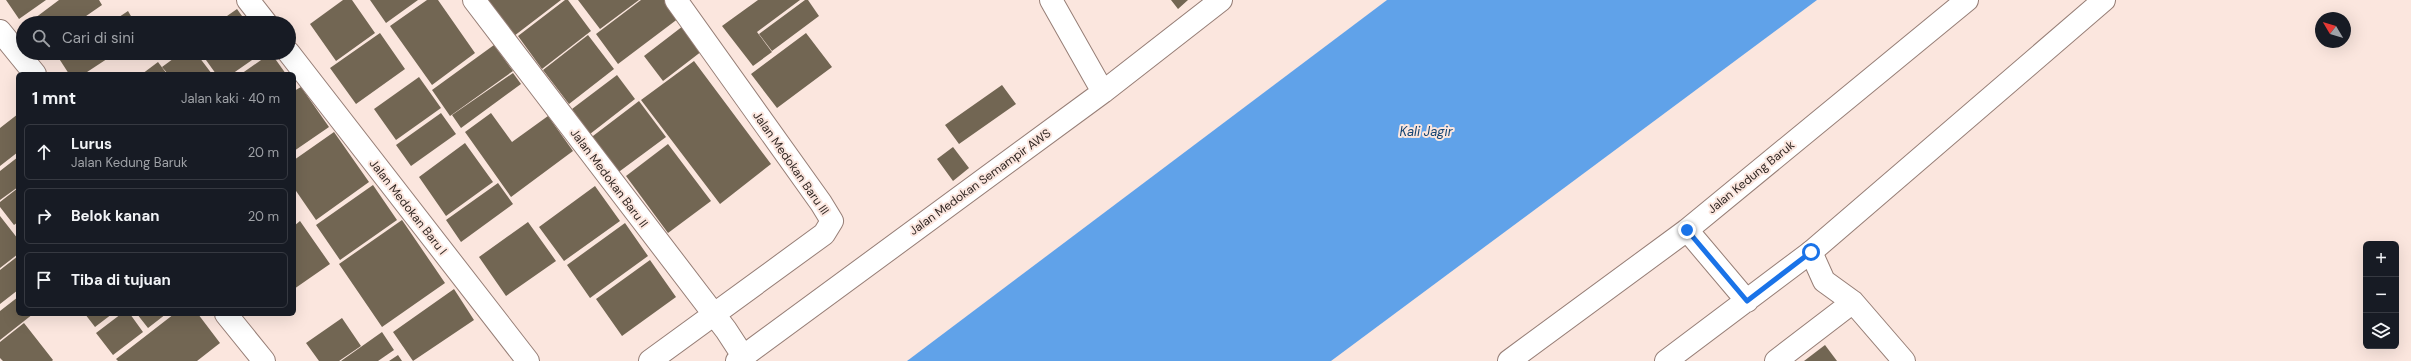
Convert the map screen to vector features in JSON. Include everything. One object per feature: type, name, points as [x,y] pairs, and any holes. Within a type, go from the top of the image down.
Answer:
[{"type":"street","points":[[248,0],[261,16]]},
{"type":"street","name":"Jalan Medokan Baru II","points":[[474,0],[712,314],[740,359]]},
{"type":"street","name":"Jalan Medokan Baru III","points":[[676,0],[821,203],[832,221],[824,234],[712,314]]},
{"type":"street","points":[[1051,0],[1103,92]]},
{"type":"street","name":"Jalan Medokan Semampir AWS","points":[[740,359],[1103,92],[1221,0]]},
{"type":"street","name":"Jalan Kedung Baruk","points":[[1510,361],[1687,230],[1967,0]]},
{"type":"street","points":[[1666,361],[1811,252],[2104,0]]},
{"type":"street","points":[[0,31],[16,51]]},
{"type":"street","points":[[24,60],[33,72]]},
{"type":"street","name":"Jalan Medokan Baru I","points":[[294,60],[528,361]]},
{"type":"street","points":[[1687,230],[1747,301]]},
{"type":"street","points":[[1811,252],[1824,281],[1853,302],[1904,361]]},
{"type":"street","points":[[1776,361],[1853,302]]},
{"type":"street","points":[[650,361],[712,314]]},
{"type":"street","points":[[228,316],[264,361]]},
{"type":"water","name":"Kali Jagir","points":[[1387,0],[1817,0],[1331,361],[907,361]]},
{"type":"building","points":[[6,0],[46,0],[23,16],[17,16]]},
{"type":"building","points":[[59,0],[99,0],[102,5],[86,16],[38,16]]},
{"type":"building","points":[[343,0],[352,0],[375,33],[336,61],[310,24]]},
{"type":"building","points":[[370,0],[418,0],[386,23]]},
{"type":"building","points":[[427,0],[438,0],[475,53],[432,85],[390,26]]},
{"type":"building","points":[[486,0],[561,0],[514,36]]},
{"type":"building","points":[[565,0],[568,0],[591,31],[542,69],[518,36]]},
{"type":"building","points":[[578,0],[639,0],[600,29]]},
{"type":"building","points":[[641,0],[666,0],[679,18],[618,64],[596,34]]},
{"type":"building","points":[[758,0],[800,0],[757,32],[772,52],[753,66],[722,26]]},
{"type":"building","points":[[805,0],[808,0],[819,16],[772,51],[759,34]]},
{"type":"building","points":[[1171,0],[1188,0],[1178,9]]},
{"type":"building","points":[[237,9],[242,16],[227,16]]},
{"type":"building","points":[[128,11],[131,16],[120,16]]},
{"type":"building","points":[[683,26],[702,51],[663,81],[644,56]]},
{"type":"building","points":[[380,33],[405,69],[356,104],[330,68]]},
{"type":"building","points":[[806,33],[832,67],[777,108],[751,74]]},
{"type":"building","points":[[588,35],[614,69],[569,104],[543,70]]},
{"type":"building","points":[[494,45],[513,71],[450,116],[432,90]]},
{"type":"building","points":[[60,60],[105,60],[87,72],[68,72]]},
{"type":"building","points":[[172,60],[201,60],[210,72],[166,72],[162,67]]},
{"type":"building","points":[[206,60],[252,60],[235,72],[215,72]]},
{"type":"building","points":[[261,60],[276,60],[285,72],[244,72]]},
{"type":"building","points":[[694,61],[771,164],[720,204],[641,100]]},
{"type":"building","points":[[158,62],[166,72],[145,72]]},
{"type":"building","points":[[513,73],[521,84],[461,128],[452,115]]},
{"type":"building","points":[[617,75],[635,99],[590,134],[572,109]]},
{"type":"building","points":[[419,77],[441,108],[396,140],[374,109]]},
{"type":"building","points":[[1002,85],[1016,104],[959,144],[945,125]]},
{"type":"building","points":[[301,87],[329,127],[296,150],[296,90]]},
{"type":"building","points":[[639,101],[666,137],[616,174],[589,139]]},
{"type":"building","points":[[441,113],[456,134],[411,166],[396,145]]},
{"type":"building","points":[[491,113],[512,142],[548,116],[573,151],[511,197],[465,132]]},
{"type":"building","points":[[16,116],[16,154],[0,166],[0,128]]},
{"type":"building","points":[[334,132],[369,182],[316,220],[296,191],[296,159]]},
{"type":"building","points":[[465,143],[493,182],[446,216],[419,177]]},
{"type":"building","points":[[668,144],[711,201],[668,233],[626,176]]},
{"type":"building","points":[[953,147],[969,168],[953,181],[937,159]]},
{"type":"building","points":[[16,159],[16,188],[0,200],[0,171]]},
{"type":"building","points":[[498,183],[513,204],[461,242],[446,220]]},
{"type":"building","points":[[373,185],[397,220],[340,260],[316,225]]},
{"type":"building","points":[[595,186],[620,221],[564,261],[539,227]]},
{"type":"building","points":[[16,190],[16,224],[14,225],[0,207],[0,202]]},
{"type":"building","points":[[0,216],[16,236],[16,256],[0,268]]},
{"type":"building","points":[[402,220],[445,283],[382,327],[339,264]]},
{"type":"building","points":[[300,221],[330,264],[296,288],[296,224]]},
{"type":"building","points":[[528,222],[556,261],[506,296],[479,257]]},
{"type":"building","points":[[625,223],[648,256],[590,298],[567,265]]},
{"type":"building","points":[[16,258],[16,292],[0,304],[0,270]]},
{"type":"building","points":[[650,260],[676,297],[622,336],[596,299]]},
{"type":"building","points":[[454,289],[474,320],[413,361],[393,332]]},
{"type":"building","points":[[16,299],[16,316],[30,316],[0,340],[0,311]]},
{"type":"building","points":[[87,316],[109,316],[95,327]]},
{"type":"building","points":[[118,316],[131,316],[143,332],[113,355],[96,333]]},
{"type":"building","points":[[139,316],[163,316],[148,328]]},
{"type":"building","points":[[171,316],[200,316],[220,343],[197,361],[118,361],[116,359]]},
{"type":"building","points":[[342,318],[361,346],[339,361],[319,361],[306,343]]},
{"type":"building","points":[[24,323],[53,360],[52,361],[3,361],[0,358],[0,342]]},
{"type":"building","points":[[382,332],[394,350],[378,361],[341,361]]},
{"type":"building","points":[[1825,345],[1837,361],[1804,361]]},
{"type":"building","points":[[398,355],[402,361],[389,361]]},
{"type":"route","points":[[1687,230],[1747,301],[1811,252]]}]
